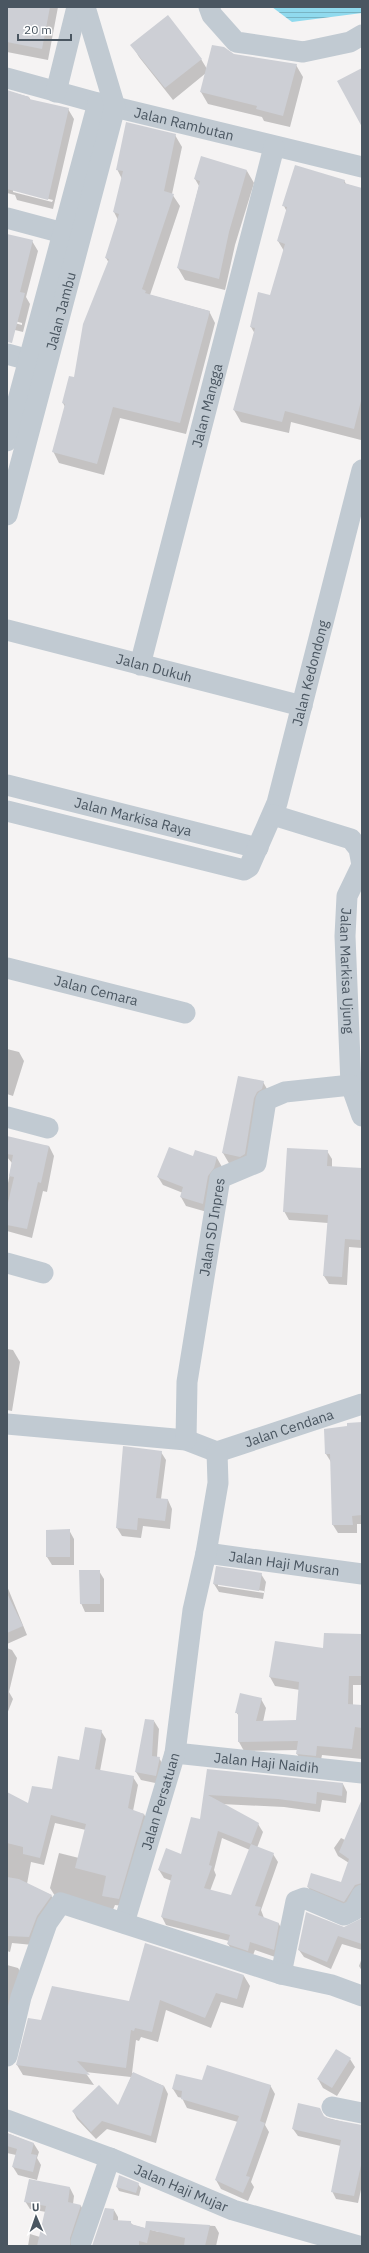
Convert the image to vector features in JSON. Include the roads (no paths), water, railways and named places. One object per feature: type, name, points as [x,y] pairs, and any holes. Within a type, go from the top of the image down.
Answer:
[{"type":"street","points":[[56,92],[77,7]]},
{"type":"street","points":[[85,7],[107,105]]},
{"type":"street","points":[[209,7],[212,15],[236,42],[303,52],[350,42],[362,35]]},
{"type":"street","name":"Jalan Rambutan","points":[[7,78],[56,92],[274,147],[362,167]]},
{"type":"street","name":"Jalan Jambu","points":[[7,441],[63,233],[107,105]]},
{"type":"street","name":"Jalan Jambu","points":[[7,515],[107,105]]},
{"type":"street","name":"Jalan Mangga","points":[[140,665],[274,147]]},
{"type":"street","points":[[7,218],[63,233]]},
{"type":"street","points":[[7,354],[29,360]]},
{"type":"street","name":"Jalan Kedondong","points":[[244,870],[249,867],[273,815],[362,470]]},
{"type":"street","name":"Jalan Dukuh","points":[[7,630],[302,706]]},
{"type":"street","name":"Jalan Markisa Raya","points":[[7,785],[258,848]]},
{"type":"street","name":"Jalan Markisa Raya","points":[[7,811],[244,870]]},
{"type":"street","name":"Jalan Markisa Ujung","points":[[273,815],[351,839],[359,849],[362,865],[347,896],[345,936],[351,1085],[362,1116]]},
{"type":"street","name":"Jalan Cemara","points":[[7,968],[185,1013]]},
{"type":"street","name":"Jalan SD Inpres","points":[[186,1440],[187,1382],[220,1178],[256,1162],[266,1100],[285,1092],[351,1085]]},
{"type":"street","points":[[7,1117],[48,1128]]},
{"type":"street","points":[[7,1263],[43,1273]]},
{"type":"street","name":"Jalan Cendana","points":[[216,1452],[362,1404]]},
{"type":"street","points":[[7,1424],[186,1440],[216,1452]]},
{"type":"street","name":"Jalan Persatuan","points":[[124,1923],[175,1753],[193,1610],[206,1553],[218,1483],[216,1452]]},
{"type":"street","name":"Jalan Haji Musran","points":[[206,1553],[362,1574]]},
{"type":"street","name":"Jalan Haji Naidih","points":[[175,1753],[304,1768],[360,1772]]},
{"type":"street","points":[[281,1974],[296,1901],[304,1898],[344,1915],[354,1910],[362,1895]]},
{"type":"street","points":[[7,2056],[14,1995],[47,1923],[61,1904],[281,1974],[332,1985],[362,1996]]},
{"type":"street","points":[[332,2107],[362,2113]]},
{"type":"street","name":"Jalan Haji Mujar","points":[[7,2120],[110,2158],[233,2210],[359,2246]]},
{"type":"street","points":[[81,2242],[110,2158]]},
{"type":"water","points":[[272,7],[362,7],[362,13],[292,22]]}]
